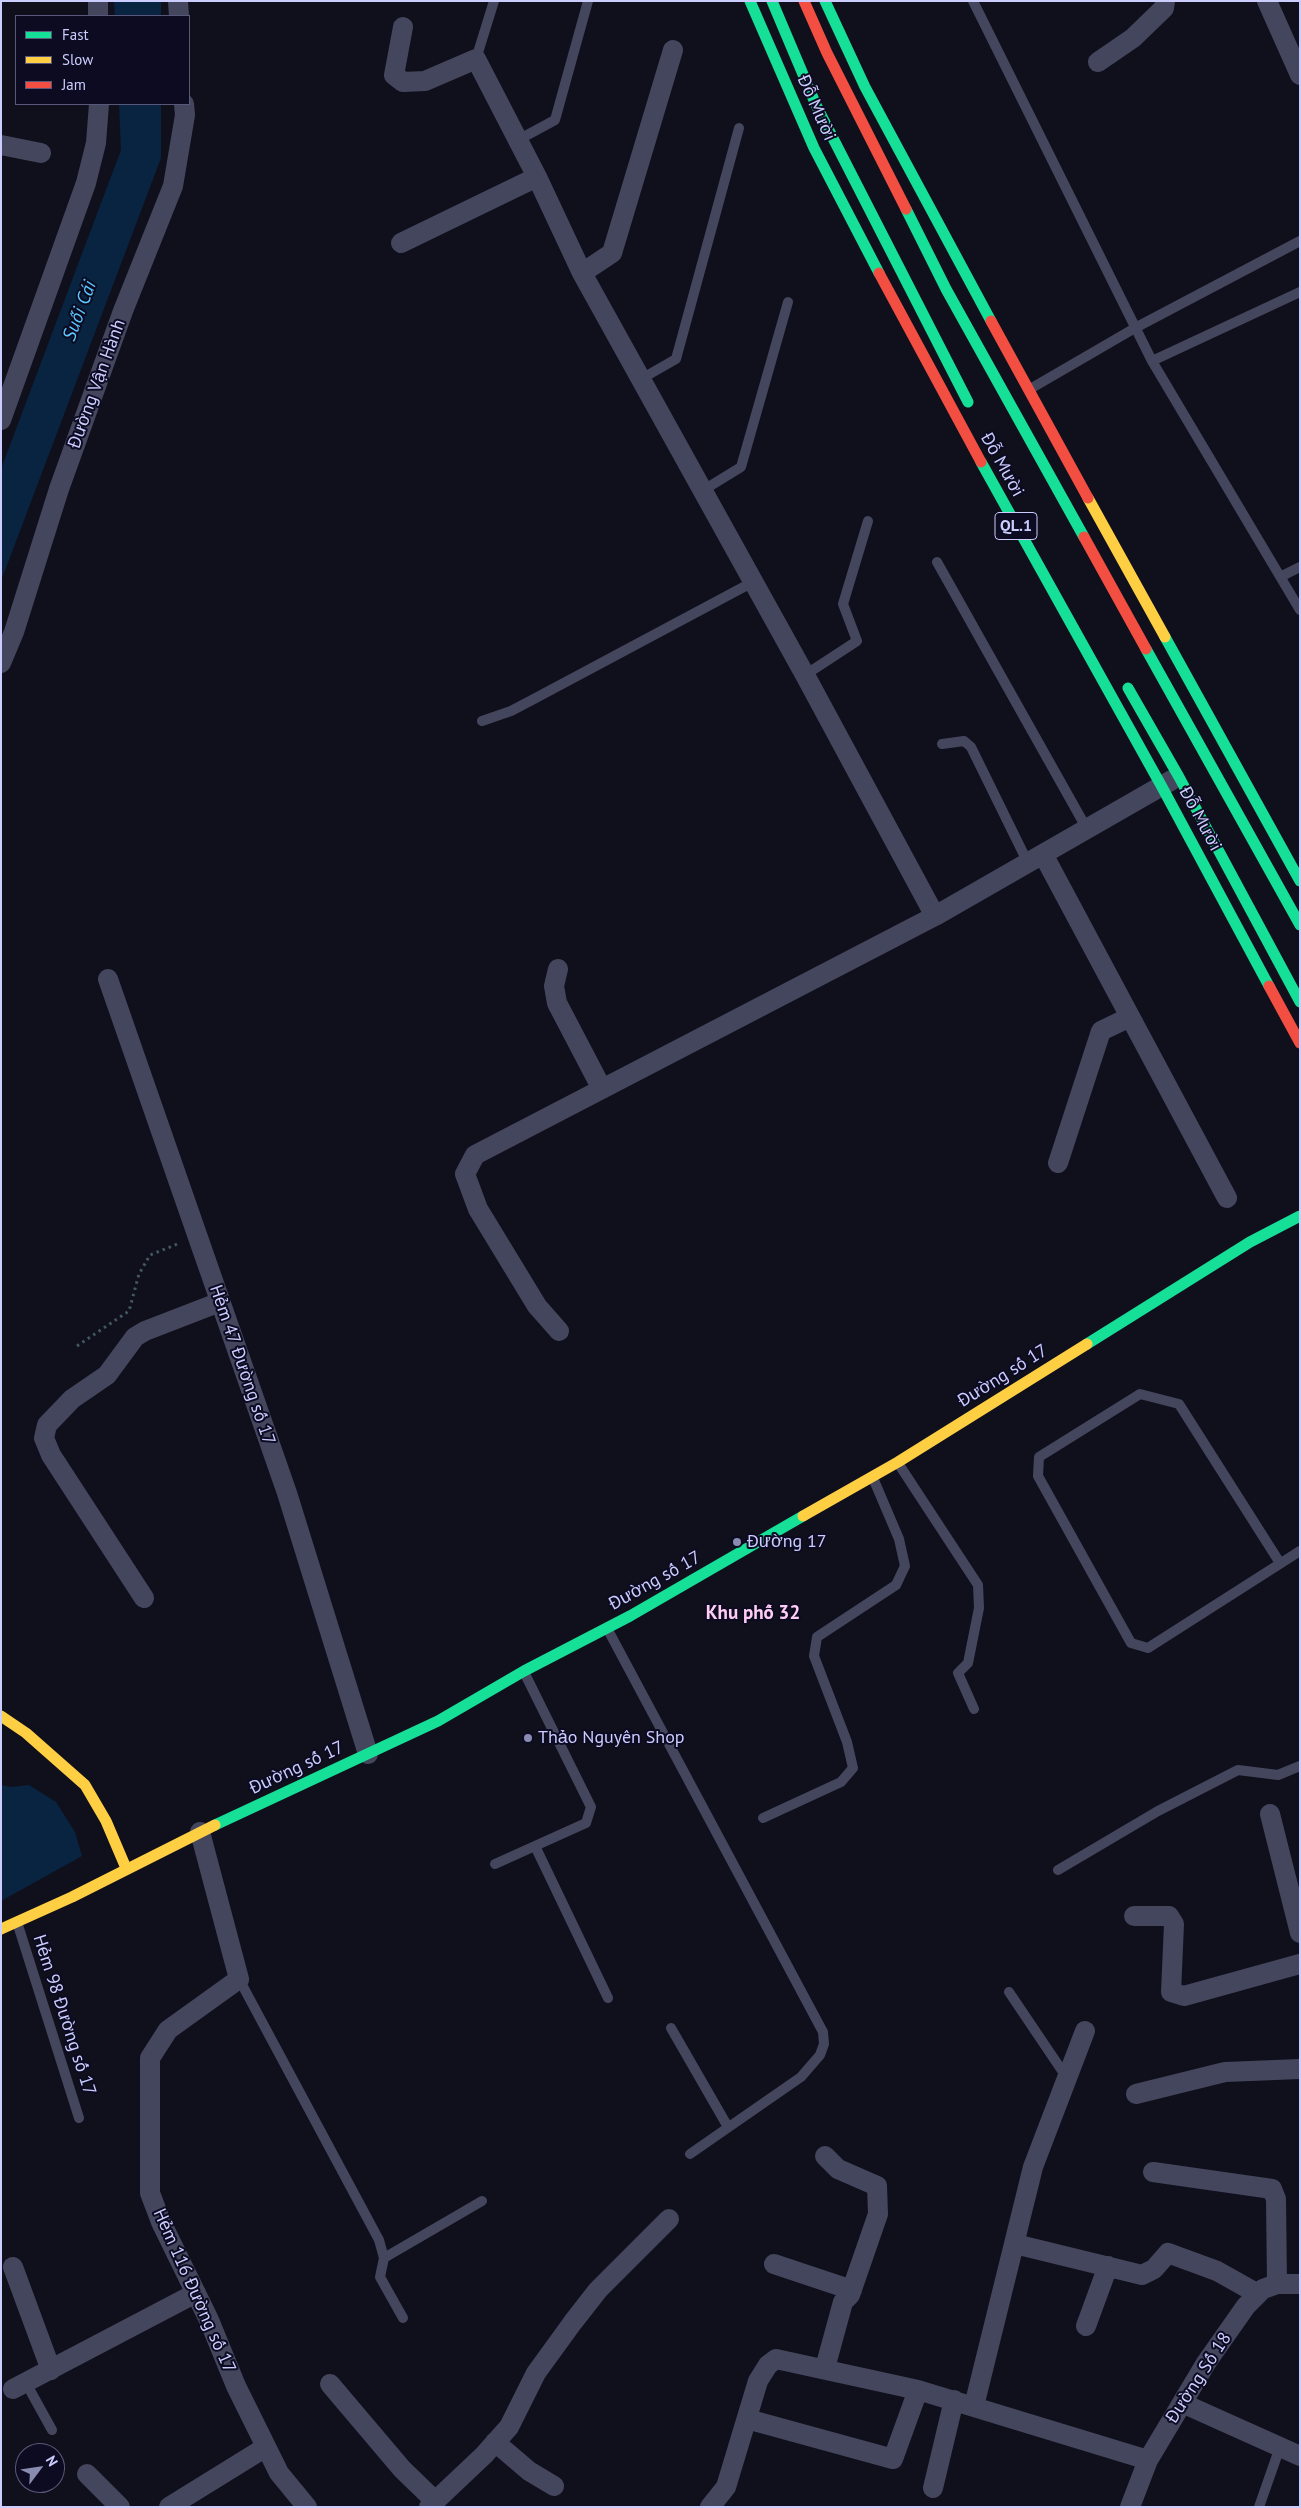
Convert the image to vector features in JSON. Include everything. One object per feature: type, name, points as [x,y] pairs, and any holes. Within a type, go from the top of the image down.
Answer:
[{"type":"main road","name":"Đỗ Mười","points":[[750,1],[814,148],[924,360],[1162,786],[1300,1043]]},
{"type":"main road","name":"Đỗ Mười","points":[[772,1],[816,105],[972,411]]},
{"type":"main road","name":"Đỗ Mười","points":[[804,1],[881,164],[1299,878]]},
{"type":"main road","name":"Đỗ Mười","points":[[826,1],[865,87],[933,217],[1018,396],[1300,925]]},
{"type":"main road","name":"Đỗ Mười","points":[[1121,675],[1179,776],[1300,1002]]},
{"type":"main road","name":"Đường số 17","points":[[1,1929],[72,1897],[200,1832],[438,1721],[524,1671],[607,1628],[898,1462],[1250,1242],[1300,1216]]},
{"type":"main road","points":[[1,1716],[26,1733],[85,1785],[106,1821],[126,1868]]},
{"type":"street","points":[[98,1],[98,15]]},
{"type":"street","points":[[178,1],[179,15]]},
{"type":"street","points":[[1098,62],[1133,38],[1164,8],[1165,1]]},
{"type":"street","points":[[1267,1],[1279,24],[1300,75]]},
{"type":"street","points":[[403,27],[394,75],[403,82],[425,81],[476,59],[537,177],[582,272],[805,674],[935,916]]},
{"type":"street","points":[[582,272],[612,252],[673,50]]},
{"type":"street","points":[[1,420],[86,182],[96,143],[99,105]]},
{"type":"street","name":"Đường Vận Hành","points":[[1,663],[14,632],[59,489],[123,311],[174,186],[185,115],[184,105]]},
{"type":"street","points":[[1,145],[41,153]]},
{"type":"street","points":[[401,243],[537,177]]},
{"type":"street","points":[[559,1332],[537,1306],[478,1209],[465,1174],[475,1155],[935,916],[1179,776]]},
{"type":"street","points":[[1035,859],[1130,1017],[1227,1198]]},
{"type":"street","points":[[558,969],[554,986],[557,1003],[602,1089]]},
{"type":"street","name":"Hẻm 47 Đường số 17","points":[[108,979],[287,1493],[368,1754]]},
{"type":"street","points":[[1058,1163],[1101,1031],[1130,1017]]},
{"type":"street","points":[[144,1598],[51,1455],[44,1438],[47,1425],[72,1398],[107,1375],[135,1337],[145,1331],[220,1302]]},
{"type":"street","points":[[1270,1814],[1300,1933]]},
{"type":"street","points":[[200,1832],[239,1979]]},
{"type":"street","points":[[1134,1916],[1168,1916],[1174,1924],[1171,1992],[1184,1996],[1300,1964]]},
{"type":"street","name":"Hẻm 116 Đường số 17","points":[[239,1979],[168,2030],[150,2058],[150,2193],[161,2222],[196,2293],[266,2447],[279,2473],[307,2507]]},
{"type":"street","points":[[974,2406],[1016,2244],[1033,2167],[1085,2030]]},
{"type":"street","points":[[1136,2094],[1225,2072],[1300,2069]]},
{"type":"street","points":[[825,2156],[838,2169],[877,2186],[878,2214],[852,2290],[843,2302],[825,2368]]},
{"type":"street","points":[[1153,2172],[1272,2188],[1276,2199],[1277,2284]]},
{"type":"street","points":[[330,2384],[432,2504],[509,2427],[536,2373],[573,2322],[598,2290],[669,2219]]},
{"type":"street","points":[[1016,2244],[1142,2275],[1154,2269],[1168,2254],[1217,2271],[1258,2294]]},
{"type":"street","points":[[774,2264],[852,2290]]},
{"type":"street","points":[[1086,2326],[1108,2266]]},
{"type":"street","points":[[12,2267],[51,2370]]},
{"type":"street","name":"Đường Số 18","points":[[1130,2507],[1148,2460],[1206,2364],[1246,2306],[1263,2289],[1277,2284],[1300,2284]]},
{"type":"street","points":[[19,2386],[196,2293]]},
{"type":"street","points":[[710,2507],[726,2487],[758,2381],[768,2365],[776,2359],[825,2368],[918,2390],[1148,2460]]},
{"type":"street","points":[[747,2419],[893,2459],[918,2390]]},
{"type":"street","points":[[933,2488],[954,2400]]},
{"type":"street","points":[[1182,2403],[1300,2456]]},
{"type":"street","points":[[496,2442],[529,2471],[554,2486]]},
{"type":"street","points":[[169,2507],[266,2447]]},
{"type":"street","points":[[87,2474],[120,2507]]},
{"type":"lane","points":[[476,59],[494,1]]},
{"type":"lane","points":[[518,140],[555,120],[588,1]]},
{"type":"lane","points":[[974,1],[1152,361],[1282,576],[1300,610]]},
{"type":"lane","points":[[642,380],[676,359],[739,128]]},
{"type":"lane","points":[[1018,396],[1135,328],[1300,241]]},
{"type":"lane","points":[[1152,361],[1300,292]]},
{"type":"lane","points":[[702,491],[741,466],[788,302]]},
{"type":"lane","points":[[805,674],[857,641],[842,604],[868,521]]},
{"type":"lane","points":[[937,562],[1087,829]]},
{"type":"lane","points":[[1282,576],[1300,567]]},
{"type":"lane","points":[[482,721],[518,707],[753,582]]},
{"type":"lane","points":[[942,744],[964,741],[971,747],[1035,859]]},
{"type":"lane","points":[[1280,1563],[1179,1404],[1140,1394],[1039,1457],[1038,1476],[1131,1643],[1148,1648],[1300,1551]]},
{"type":"lane","points":[[898,1462],[978,1584],[979,1608],[968,1663],[958,1673],[974,1709]]},
{"type":"lane","points":[[764,1818],[841,1782],[853,1768],[847,1742],[814,1656],[817,1637],[896,1585],[905,1566],[899,1538],[872,1477]]},
{"type":"lane","points":[[607,1628],[823,2032],[824,2044],[810,2068],[690,2154]]},
{"type":"lane","points":[[495,1864],[586,1823],[591,1807],[524,1671]]},
{"type":"lane","points":[[1058,1870],[1158,1811],[1238,1770],[1278,1774],[1300,1766]]},
{"type":"lane","points":[[535,1846],[608,1998]]},
{"type":"lane","name":"Hẻm 98 Đường số 17","points":[[17,1921],[79,2118]]},
{"type":"lane","points":[[239,1979],[379,2240],[384,2258],[380,2277],[403,2318]]},
{"type":"lane","points":[[1009,1992],[1068,2079]]},
{"type":"lane","points":[[672,2028],[728,2127]]},
{"type":"lane","points":[[384,2258],[482,2201]]},
{"type":"lane","points":[[19,2386],[52,2430]]},
{"type":"lane","points":[[1259,2507],[1280,2447]]},
{"type":"path","points":[[77,1346],[129,1311],[139,1274],[150,1255],[197,1237]]},
{"type":"water","points":[[114,1],[161,1],[161,15],[115,15]]},
{"type":"water","name":"Suối Cái","points":[[119,105],[161,105],[161,158],[1,581],[1,469],[121,150]]},
{"type":"water","points":[[1,1785],[11,1787],[29,1785],[56,1802],[75,1832],[82,1856],[1,1901]]},
{"type":"traffic: fast","points":[[750,1],[814,148],[879,273]]},
{"type":"traffic: fast","points":[[772,1],[816,105],[968,402]]},
{"type":"traffic: fast","points":[[825,1],[865,87],[991,321]]},
{"type":"traffic: fast","points":[[906,209],[946,289],[1084,537]]},
{"type":"traffic: fast","points":[[981,462],[1162,787],[1269,986]]},
{"type":"traffic: fast","points":[[1165,637],[1300,881]]},
{"type":"traffic: fast","points":[[1146,649],[1300,925]]},
{"type":"traffic: fast","points":[[1128,688],[1179,777],[1300,1002]]},
{"type":"traffic: fast","points":[[1087,1344],[1250,1242],[1300,1216]]},
{"type":"traffic: fast","points":[[215,1825],[438,1721],[524,1671],[630,1616],[803,1516]]},
{"type":"traffic: slow","points":[[1088,498],[1165,637]]},
{"type":"traffic: slow","points":[[803,1516],[898,1462],[1087,1344]]},
{"type":"traffic: slow","points":[[1,1716],[26,1733],[85,1785],[106,1821],[126,1868]]},
{"type":"traffic: slow","points":[[1,1929],[72,1897],[215,1825]]},
{"type":"traffic: jam","points":[[804,1],[827,53],[906,209]]},
{"type":"traffic: jam","points":[[879,273],[981,462]]},
{"type":"traffic: jam","points":[[991,321],[1088,498]]},
{"type":"traffic: jam","points":[[1084,537],[1146,649]]},
{"type":"traffic: jam","points":[[1269,986],[1300,1043]]},
{"type":"place","name":"Đường 17","points":[[737,1542]]},
{"type":"place","name":"Thảo Nguyên Shop","points":[[528,1738]]},
{"type":"district","name":"Khu phố 32","points":[[753,1614]]}]
